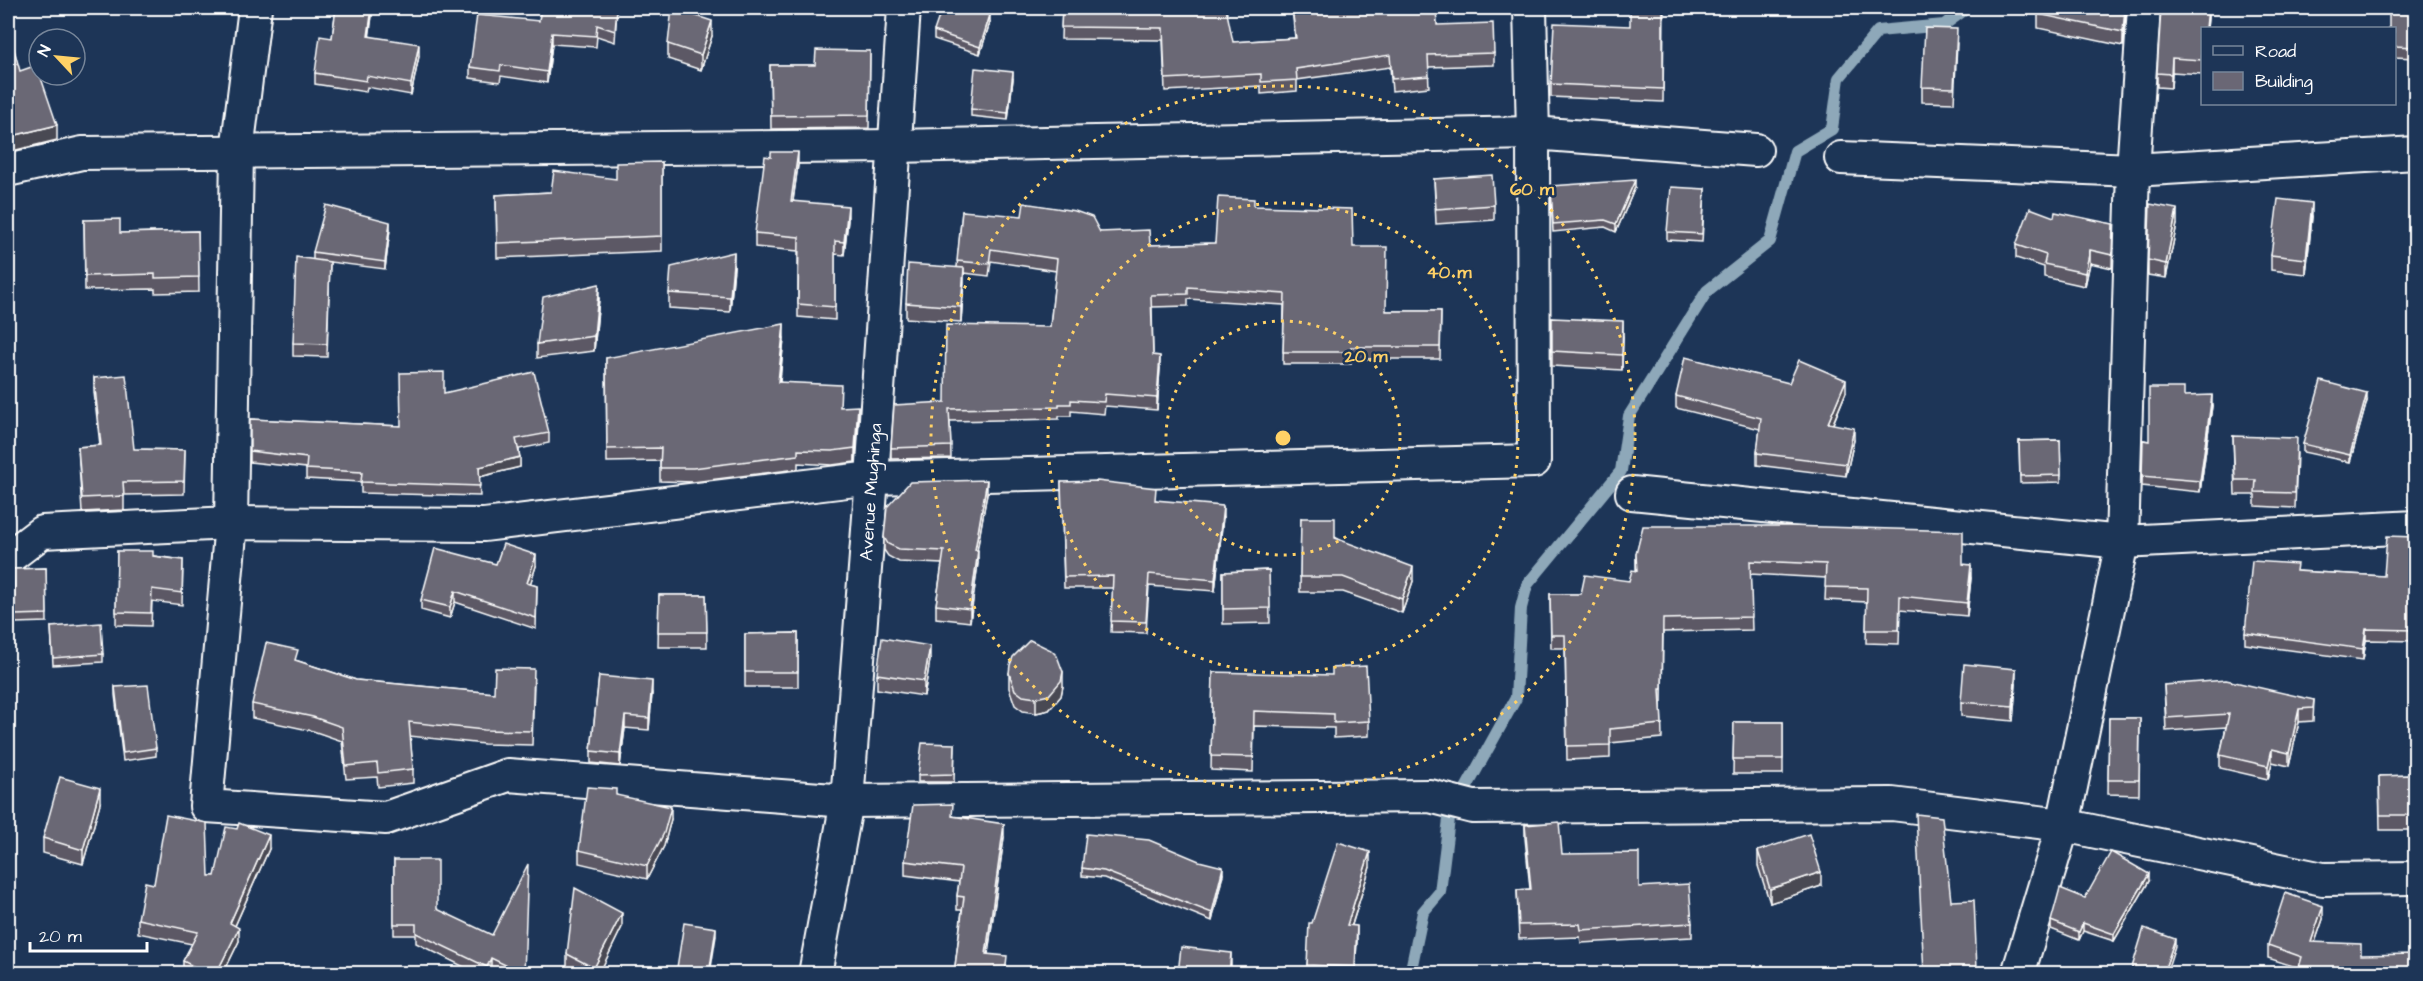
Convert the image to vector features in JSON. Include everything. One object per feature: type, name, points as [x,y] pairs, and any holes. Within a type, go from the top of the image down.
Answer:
[{"type":"street","points":[[255,8],[237,151],[231,523],[206,806],[386,818],[508,775],[847,801],[1430,796],[1473,807],[1892,804],[2063,825],[2323,879],[2415,878]]},
{"type":"street","name":"Avenue Mughinga","points":[[815,974],[847,801],[873,478],[904,8]]},
{"type":"street","points":[[8,558],[42,532],[231,523],[484,525],[873,478],[1534,460],[1533,133],[1530,8]]},
{"type":"street","points":[[2018,974],[2063,825],[2122,542],[2133,170],[2144,8]]},
{"type":"street","points":[[8,170],[82,153],[894,146],[1533,133],[1756,150]]},
{"type":"street","points":[[1841,158],[2133,170],[2415,153]]},
{"type":"street","points":[[1632,493],[2122,542],[2415,526]]},
{"type":"building","points":[[336,8],[372,8],[368,36],[419,44],[411,84],[367,76],[366,81],[315,73],[320,36],[332,38]]},
{"type":"building","points":[[541,8],[617,8],[615,31],[597,25],[596,36],[552,33],[547,72],[501,65],[500,71],[470,67],[477,15],[539,21]]},
{"type":"building","points":[[672,8],[712,21],[701,55],[668,44]]},
{"type":"building","points":[[942,8],[969,8],[990,15],[980,47],[934,31]]},
{"type":"building","points":[[1062,8],[1226,8],[1233,42],[1296,38],[1292,8],[1436,8],[1437,25],[1493,23],[1494,53],[1428,55],[1429,76],[1392,79],[1390,55],[1296,69],[1297,80],[1261,82],[1261,74],[1165,79],[1163,28],[1061,27]]},
{"type":"building","points":[[1630,8],[1663,8],[1663,89],[1551,84],[1554,23],[1630,26]]},
{"type":"building","points":[[2039,8],[2125,8],[2123,32],[2038,14]]},
{"type":"building","points":[[2161,8],[2208,8],[2206,27],[2201,27],[2201,60],[2172,58],[2171,74],[2157,73]]},
{"type":"building","points":[[2389,8],[2415,8],[2415,47],[2396,46],[2396,27],[2389,27]]},
{"type":"building","points":[[1925,28],[1957,29],[1954,88],[1922,87]]},
{"type":"building","points":[[8,35],[10,35],[20,71],[27,69],[27,87],[44,87],[57,125],[8,137]]},
{"type":"building","points":[[816,50],[870,51],[869,115],[771,116],[770,65],[815,65]]},
{"type":"building","points":[[975,68],[1013,72],[1008,113],[971,109]]},
{"type":"building","points":[[771,152],[798,152],[791,201],[848,206],[844,242],[835,241],[835,307],[798,304],[799,237],[755,233],[765,156],[771,157]]},
{"type":"building","points":[[662,162],[662,236],[497,243],[496,195],[551,192],[554,171],[616,179],[616,163]]},
{"type":"building","points":[[1492,175],[1494,205],[1436,209],[1434,179]]},
{"type":"building","points":[[1635,180],[1616,224],[1605,220],[1553,224],[1551,186]]},
{"type":"building","points":[[1671,187],[1705,189],[1702,234],[1667,232]]},
{"type":"building","points":[[1218,197],[1254,199],[1254,206],[1352,209],[1353,247],[1387,247],[1386,311],[1441,311],[1440,347],[1351,347],[1351,352],[1283,352],[1285,294],[1188,287],[1188,294],[1151,295],[1153,355],[1160,356],[1157,398],[1105,394],[1104,402],[1071,400],[1071,404],[1059,404],[1059,407],[949,409],[951,446],[891,448],[894,405],[945,402],[946,325],[1050,327],[1057,259],[991,249],[989,264],[957,261],[962,211],[1022,216],[1024,203],[1075,211],[1092,217],[1100,232],[1149,230],[1150,245],[1215,243]]},
{"type":"building","points":[[2278,199],[2312,203],[2306,259],[2271,255]]},
{"type":"building","points":[[2150,204],[2177,209],[2166,264],[2148,260]]},
{"type":"building","points":[[326,205],[390,222],[385,262],[313,252]]},
{"type":"building","points":[[2030,208],[2054,217],[2055,212],[2113,224],[2112,255],[2090,250],[2085,273],[2044,264],[2046,255],[2016,245]]},
{"type":"building","points":[[120,219],[120,233],[198,231],[199,277],[155,278],[155,274],[85,276],[84,220]]},
{"type":"building","points":[[734,252],[730,297],[669,293],[671,267]]},
{"type":"building","points":[[296,257],[330,262],[327,344],[293,343]]},
{"type":"building","points":[[908,264],[964,268],[961,307],[906,303]]},
{"type":"building","points":[[599,284],[594,336],[537,344],[543,297]]},
{"type":"building","points":[[1552,318],[1623,321],[1622,355],[1552,351]]},
{"type":"building","points":[[784,324],[778,382],[841,385],[840,407],[858,406],[855,448],[832,451],[798,450],[798,455],[693,468],[660,468],[661,448],[607,449],[606,358]]},
{"type":"building","points":[[1685,357],[1789,383],[1799,360],[1846,380],[1828,423],[1854,428],[1846,464],[1757,453],[1761,418],[1676,396]]},
{"type":"building","points":[[444,372],[444,393],[534,372],[549,433],[516,439],[520,457],[479,467],[480,486],[361,482],[362,472],[306,469],[307,458],[250,451],[250,419],[401,426],[400,373]]},
{"type":"building","points":[[126,375],[134,449],[185,450],[184,481],[123,482],[124,496],[82,498],[78,447],[101,445],[94,378]]},
{"type":"building","points":[[2321,381],[2367,393],[2350,455],[2303,444]]},
{"type":"building","points":[[2149,388],[2184,388],[2184,396],[2212,395],[2200,481],[2142,476],[2143,440],[2149,441]]},
{"type":"building","points":[[2233,436],[2297,438],[2295,493],[2255,492],[2256,480],[2235,480]]},
{"type":"building","points":[[2060,440],[2061,475],[2020,476],[2019,441]]},
{"type":"building","points":[[987,480],[975,550],[978,550],[970,609],[936,605],[944,551],[899,549],[888,544],[884,537],[887,507],[910,482]]},
{"type":"building","points":[[1097,481],[1156,488],[1155,500],[1223,506],[1215,580],[1149,574],[1146,622],[1111,621],[1113,576],[1064,577],[1061,482]]},
{"type":"building","points":[[1301,518],[1335,518],[1335,538],[1413,567],[1402,599],[1343,577],[1300,577]]},
{"type":"building","points":[[1643,526],[1788,526],[1963,531],[1963,564],[1971,565],[1967,603],[1900,596],[1899,630],[1866,630],[1867,588],[1825,587],[1826,564],[1750,561],[1752,617],[1663,619],[1662,689],[1660,689],[1662,724],[1610,729],[1610,745],[1567,746],[1565,635],[1551,635],[1550,594],[1581,594],[1585,575],[1629,581],[1632,570],[1637,571],[1636,554]]},
{"type":"building","points":[[2387,536],[2415,537],[2415,630],[2366,629],[2363,649],[2245,633],[2252,561],[2297,564],[2296,571],[2384,576]]},
{"type":"building","points":[[503,544],[536,555],[527,583],[537,586],[536,618],[455,591],[450,607],[421,600],[435,548],[496,564]]},
{"type":"building","points":[[117,551],[153,551],[153,556],[183,560],[182,593],[152,589],[151,613],[116,612]]},
{"type":"building","points":[[46,568],[47,614],[15,615],[13,569]]},
{"type":"building","points":[[1269,570],[1270,608],[1223,609],[1223,572]]},
{"type":"building","points":[[659,595],[706,595],[707,632],[658,632]]},
{"type":"building","points":[[101,623],[103,654],[53,658],[51,627]]},
{"type":"building","points":[[798,633],[798,672],[745,672],[745,634]]},
{"type":"building","points":[[882,638],[930,646],[924,681],[877,674]]},
{"type":"building","points":[[1030,640],[1051,650],[1057,656],[1063,672],[1061,681],[1049,695],[1036,698],[1023,696],[1015,690],[1009,673],[1013,657]]},
{"type":"building","points":[[266,643],[298,650],[295,660],[356,680],[494,693],[495,668],[534,669],[532,731],[484,730],[409,722],[413,769],[378,773],[377,763],[346,766],[342,727],[313,717],[252,704]]},
{"type":"building","points":[[1964,664],[2016,669],[2013,706],[1961,702]]},
{"type":"building","points":[[1366,666],[1369,721],[1334,723],[1334,714],[1254,711],[1253,757],[1211,756],[1213,672],[1332,675],[1332,668]]},
{"type":"building","points":[[599,676],[652,681],[649,718],[625,716],[620,754],[591,751]]},
{"type":"building","points":[[2226,680],[2314,700],[2313,708],[2299,709],[2289,753],[2272,749],[2268,766],[2220,755],[2229,714],[2166,718],[2164,685]]},
{"type":"building","points":[[148,685],[156,748],[123,753],[115,687]]},
{"type":"building","points":[[2109,718],[2140,718],[2139,780],[2108,780]]},
{"type":"building","points":[[1734,722],[1783,722],[1783,759],[1733,759]]},
{"type":"building","points":[[922,743],[955,744],[954,774],[918,775]]},
{"type":"building","points":[[2415,775],[2415,815],[2380,815],[2379,776]]},
{"type":"building","points":[[60,777],[100,788],[83,850],[43,838]]},
{"type":"building","points":[[587,787],[616,789],[616,795],[671,807],[664,833],[647,866],[579,850]]},
{"type":"building","points":[[953,804],[952,816],[1004,824],[986,954],[1007,956],[1005,974],[954,974],[964,897],[957,896],[961,868],[905,861],[913,805]]},
{"type":"building","points":[[1916,814],[1942,817],[1951,901],[1974,900],[1976,974],[1924,974]]},
{"type":"building","points":[[166,815],[207,823],[209,876],[215,876],[226,827],[237,829],[239,823],[269,835],[230,923],[239,928],[216,974],[208,974],[183,961],[198,932],[138,919],[145,882],[154,884]]},
{"type":"building","points":[[1559,822],[1562,854],[1639,853],[1639,887],[1689,884],[1692,923],[1581,930],[1580,924],[1519,925],[1517,890],[1531,889],[1525,825]]},
{"type":"building","points":[[1086,834],[1149,840],[1199,861],[1223,867],[1212,913],[1104,871],[1082,868]]},
{"type":"building","points":[[1809,834],[1821,872],[1770,889],[1758,851]]},
{"type":"building","points":[[1338,842],[1370,852],[1347,925],[1357,926],[1355,967],[1307,965],[1309,923],[1312,923]]},
{"type":"building","points":[[2111,852],[2149,874],[2114,934],[2083,923],[2079,932],[2051,921],[2060,888],[2085,898]]},
{"type":"building","points":[[394,860],[437,860],[437,909],[492,935],[528,864],[524,974],[491,958],[487,967],[416,933],[416,924],[394,924]]},
{"type":"building","points":[[575,888],[622,913],[594,968],[567,954]]},
{"type":"building","points":[[2285,893],[2323,906],[2311,942],[2361,944],[2361,955],[2415,954],[2415,974],[2297,974],[2302,957],[2268,945]]},
{"type":"building","points":[[684,923],[716,928],[709,974],[676,974]]},
{"type":"building","points":[[2144,928],[2175,939],[2163,974],[2130,974]]},
{"type":"building","points":[[1181,947],[1231,953],[1229,974],[1178,974]]},
{"type":"waterway","points":[[1410,974],[1423,912],[1440,892],[1449,819],[1516,698],[1521,608],[1527,585],[1621,471],[1629,416],[1707,291],[1770,241],[1795,151],[1832,129],[1839,78],[1878,31],[1944,25],[1967,8]]}]
